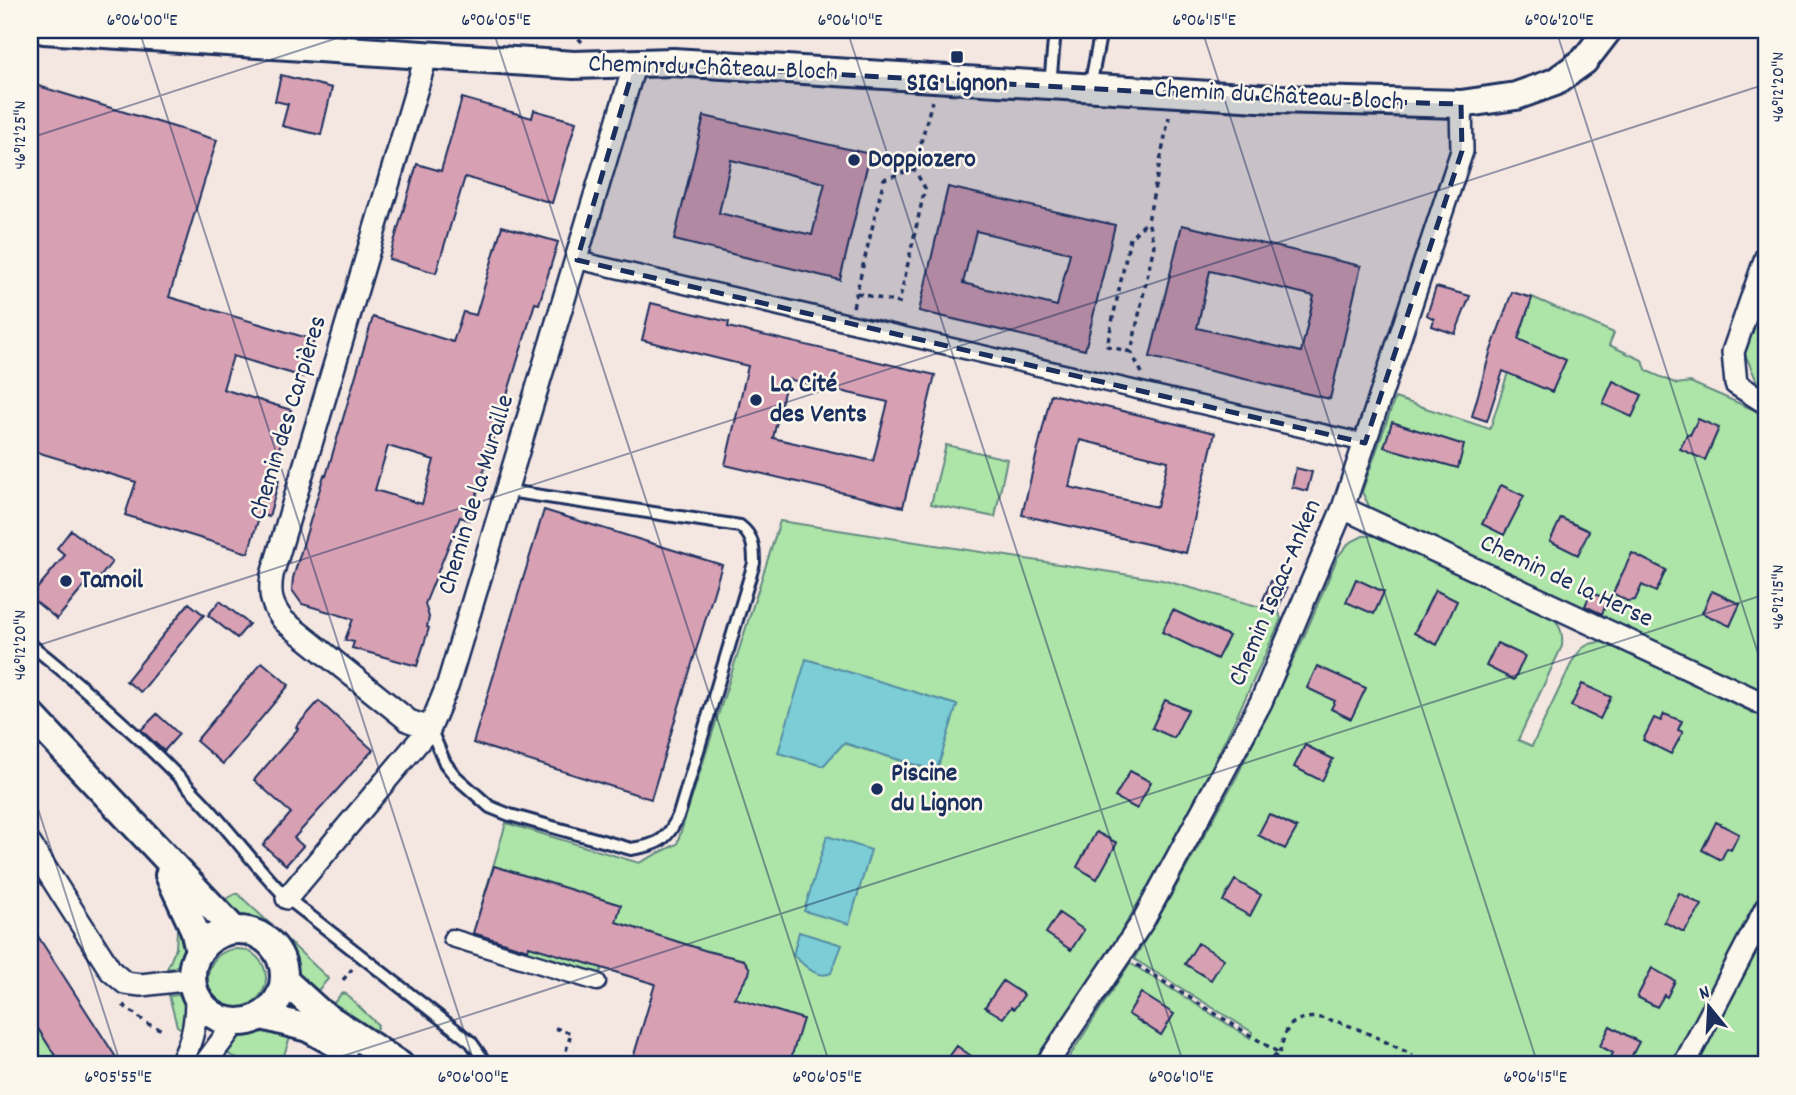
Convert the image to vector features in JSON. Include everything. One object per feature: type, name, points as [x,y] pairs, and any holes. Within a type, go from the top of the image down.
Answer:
[{"type":"street","name":"Chemin du Château-Bloch","points":[[44,30],[575,65],[673,62],[1347,103],[1461,104],[1516,96],[1555,82],[1584,61],[1608,30]]},
{"type":"street","name":"Chemin des Carpières","points":[[427,54],[269,591],[271,603],[284,621],[409,721],[430,728]]},
{"type":"street","name":"Chemin de la Muraille","points":[[287,898],[430,728],[448,684],[508,491],[635,63]]},
{"type":"street","name":"Chemin Isaac-Anken","points":[[1046,1065],[1143,921],[1261,702],[1343,508],[1365,443],[1462,151],[1461,104]]},
{"type":"street","points":[[1766,257],[1733,352],[1736,384],[1766,402]]},
{"type":"street","points":[[577,260],[1365,443]]},
{"type":"street","name":"Chemin de la Herse","points":[[1343,508],[1766,705]]},
{"type":"street","points":[[30,714],[234,930]]},
{"type":"street","points":[[150,840],[186,909],[200,951]]},
{"type":"street","points":[[30,844],[111,971],[125,983],[194,987]]},
{"type":"street","points":[[1684,1065],[1766,908]]},
{"type":"street","points":[[180,1065],[191,1044],[196,1019],[194,987],[194,962],[209,940],[221,933],[247,931],[271,944],[279,954],[283,967],[284,980],[273,1007],[262,1016],[248,1021],[235,1023],[211,1014],[194,987]]},
{"type":"street","points":[[452,938],[597,982]]},
{"type":"street","points":[[284,980],[318,1011],[400,1065]]},
{"type":"street","points":[[262,1016],[308,1028],[374,1065]]},
{"type":"street","points":[[204,1065],[235,1023]]},
{"type":"lane","points":[[1050,85],[1055,30]]},
{"type":"lane","points":[[1090,88],[1101,30]]},
{"type":"lane","points":[[430,728],[445,763],[455,776],[490,807],[510,815],[631,849],[660,842],[671,833],[680,814],[754,563],[754,547],[749,533],[740,526],[508,491]]},
{"type":"lane","points":[[30,644],[165,762],[287,898],[471,1042],[487,1065]]},
{"type":"path","points":[[856,293],[899,303],[925,188],[914,169],[932,101]]},
{"type":"path","points":[[1138,391],[1142,373],[1131,352],[1154,245],[1148,221],[1169,117]]},
{"type":"path","points":[[849,323],[884,179],[914,169]]},
{"type":"path","points":[[1131,352],[1107,346],[1130,238],[1148,221]]},
{"type":"path","points":[[1130,960],[1279,1053]]},
{"type":"path","points":[[1264,1065],[1279,1053],[1290,1027],[1304,1018],[1315,1017],[1334,1020],[1413,1055]]},
{"type":"path","points":[[555,1028],[571,1033],[562,1065]]},
{"type":"highlighted area","points":[[635,63],[1275,99],[1461,104],[1462,151],[1365,443],[577,260]]},
{"type":"green space","points":[[1766,293],[1766,387],[1758,384],[1745,354]]},
{"type":"green space","points":[[1532,297],[1614,333],[1609,345],[1642,360],[1647,371],[1677,384],[1690,382],[1766,415],[1766,695],[1371,510],[1362,492],[1395,398],[1490,429]]},
{"type":"green space","points":[[946,445],[1007,459],[995,517],[931,504]]},
{"type":"green space","name":"Piscine du Lignon","points":[[780,521],[1162,580],[1279,612],[1281,619],[1245,698],[1167,852],[1102,962],[1032,1065],[631,1065],[656,984],[602,968],[599,976],[472,937],[506,823],[639,863],[677,844]],"holes":[[[957,705],[929,769],[843,743]]]},
{"type":"green space","points":[[1379,535],[1554,618],[1561,631],[1562,646],[1518,740],[1532,746],[1573,660],[1586,646],[1599,642],[1605,642],[1766,719],[1766,886],[1673,1065],[1064,1065],[1130,963],[1250,1038],[1252,1032],[1134,959],[1237,776],[1303,639],[1338,556],[1349,543],[1363,536]]},
{"type":"green space","points":[[235,894],[327,977],[314,995],[299,979],[290,952],[278,934],[263,924],[238,916],[221,902]]},
{"type":"green space","points":[[186,924],[186,952],[180,964],[167,969],[176,948],[177,928]]},
{"type":"green space","points":[[1766,931],[1766,1065],[1696,1065]]},
{"type":"green space","points":[[231,949],[243,949],[258,957],[266,972],[266,984],[258,999],[243,1007],[231,1007],[216,999],[208,984],[208,972],[216,957]]},
{"type":"green space","points":[[345,993],[378,1025],[371,1041],[330,1008],[341,994]]},
{"type":"green space","points":[[179,995],[187,1005],[186,1032],[177,1026],[169,996]]},
{"type":"green space","points":[[30,1016],[61,1065],[30,1065]]},
{"type":"green space","points":[[276,1029],[292,1032],[284,1055],[248,1064],[220,1050],[237,1036]]},
{"type":"water","points":[[806,659],[957,705],[934,780],[926,778],[929,769],[844,743],[823,766],[778,753]]},
{"type":"water","points":[[827,836],[871,850],[849,924],[804,911]]},
{"type":"water","points":[[799,932],[842,945],[831,973],[815,973],[793,955]]},
{"type":"building","points":[[281,75],[332,88],[321,135],[282,126],[288,104],[275,101]]},
{"type":"building","points":[[35,85],[217,140],[169,297],[314,340],[303,377],[233,356],[223,389],[291,410],[270,478],[279,480],[269,517],[260,514],[248,553],[125,515],[136,482],[30,450],[30,428],[37,404],[30,402],[30,103]]},
{"type":"building","points":[[462,98],[532,118],[534,110],[576,122],[552,203],[465,177],[436,273],[389,259],[417,164],[441,171]]},
{"type":"building","points":[[704,116],[870,154],[840,280],[674,240]],"holes":[[[731,160],[825,183],[812,235],[719,213]]]},
{"type":"building","points":[[948,187],[1115,225],[1085,350],[919,311]],"holes":[[[976,231],[1070,253],[1057,306],[963,283]]]},
{"type":"building","points":[[1182,225],[1361,266],[1330,399],[1150,357]],"holes":[[[1210,271],[1314,296],[1301,352],[1197,328]]]},
{"type":"building","points":[[502,226],[558,242],[539,304],[535,303],[469,520],[460,517],[425,604],[429,628],[417,666],[352,648],[354,642],[345,640],[353,619],[302,604],[292,590],[293,578],[373,317],[453,342],[463,312],[476,315]],"holes":[[[388,446],[434,460],[422,504],[375,490]]]},
{"type":"building","points":[[1436,287],[1470,296],[1455,334],[1432,326],[1434,319],[1427,315]]},
{"type":"building","points":[[1512,292],[1532,298],[1518,339],[1566,360],[1552,392],[1503,371],[1487,421],[1472,416],[1490,353]]},
{"type":"building","points":[[651,303],[729,322],[728,327],[935,375],[903,507],[725,465],[748,366],[642,340]],"holes":[[[787,379],[888,402],[873,461],[773,438]]]},
{"type":"building","points":[[1613,381],[1642,395],[1632,417],[1603,404]]},
{"type":"building","points":[[1051,394],[1215,433],[1186,553],[1022,515]],"holes":[[[1080,440],[1168,461],[1157,507],[1069,487]]]},
{"type":"building","points":[[1698,419],[1719,428],[1705,460],[1680,449]]},
{"type":"building","points":[[1392,422],[1464,445],[1458,468],[1384,447]]},
{"type":"building","points":[[1296,468],[1312,472],[1307,491],[1292,487]]},
{"type":"building","points":[[1501,485],[1524,496],[1504,535],[1482,524]]},
{"type":"building","points":[[544,510],[722,565],[651,799],[473,743]]},
{"type":"building","points":[[1561,518],[1589,531],[1578,555],[1550,541]]},
{"type":"building","points":[[71,530],[112,562],[96,582],[91,578],[57,619],[30,597],[65,555],[57,548]]},
{"type":"building","points":[[1632,553],[1666,570],[1656,592],[1642,585],[1635,600],[1627,601],[1613,593]]},
{"type":"building","points":[[1356,579],[1384,592],[1374,614],[1346,602]]},
{"type":"building","points":[[1271,581],[1287,588],[1278,609],[1262,602]]},
{"type":"building","points":[[1435,590],[1457,601],[1437,645],[1414,633]]},
{"type":"building","points":[[1712,591],[1740,604],[1730,626],[1702,613]]},
{"type":"building","points":[[1591,592],[1608,600],[1602,614],[1585,606]]},
{"type":"building","points":[[220,601],[249,624],[237,638],[208,615]]},
{"type":"building","points":[[189,603],[204,615],[141,692],[126,681]]},
{"type":"building","points":[[1173,610],[1229,636],[1217,659],[1162,632]]},
{"type":"building","points":[[1497,643],[1525,656],[1514,680],[1486,666]]},
{"type":"building","points":[[262,662],[289,685],[223,764],[196,741]]},
{"type":"building","points":[[1317,666],[1366,688],[1351,719],[1331,709],[1335,701],[1307,688]]},
{"type":"building","points":[[1582,684],[1611,697],[1600,719],[1571,706]]},
{"type":"building","points":[[1165,700],[1188,710],[1174,738],[1152,728]]},
{"type":"building","points":[[319,701],[373,750],[294,838],[303,846],[286,865],[263,845],[291,813],[254,780]]},
{"type":"building","points":[[157,714],[179,734],[164,751],[141,730]]},
{"type":"building","points":[[1664,714],[1682,721],[1678,730],[1683,732],[1671,754],[1643,740],[1654,718],[1661,721]]},
{"type":"building","points":[[1305,745],[1333,759],[1322,781],[1294,767]]},
{"type":"building","points":[[1130,771],[1151,782],[1137,809],[1115,797]]},
{"type":"building","points":[[1269,814],[1297,828],[1285,849],[1258,835]]},
{"type":"building","points":[[1716,822],[1739,834],[1731,850],[1727,848],[1721,860],[1702,850]]},
{"type":"building","points":[[1096,832],[1117,843],[1097,879],[1077,867]]},
{"type":"building","points":[[494,866],[621,905],[616,922],[744,960],[750,969],[749,974],[734,998],[803,1019],[789,1065],[631,1065],[655,984],[529,946],[528,950],[473,933]]},
{"type":"building","points":[[1235,880],[1261,895],[1250,916],[1223,901]]},
{"type":"building","points":[[1679,893],[1702,905],[1684,932],[1664,922]]},
{"type":"building","points":[[1059,913],[1084,930],[1071,950],[1046,933]]},
{"type":"building","points":[[30,924],[121,1065],[61,1065],[30,1016]]},
{"type":"building","points":[[1198,943],[1224,959],[1211,980],[1185,964]]},
{"type":"building","points":[[1652,968],[1675,981],[1667,997],[1664,995],[1657,1007],[1637,997]]},
{"type":"building","points":[[1003,981],[1024,995],[1003,1018],[985,1007]]},
{"type":"building","points":[[1141,993],[1174,1014],[1161,1035],[1128,1014]]},
{"type":"building","points":[[1610,1026],[1639,1042],[1627,1065],[1611,1057],[1613,1053],[1600,1046]]},
{"type":"building","points":[[957,1046],[984,1065],[943,1065]]},
{"type":"place","name":"SIG Lignon","points":[[957,57]]},
{"type":"place","name":"Doppiozero","points":[[854,160]]},
{"type":"place","name":"La Cité des Vents","points":[[756,400]]},
{"type":"place","name":"Tamoil","points":[[66,581]]},
{"type":"place","name":"Piscine du Lignon","points":[[877,789]]}]
